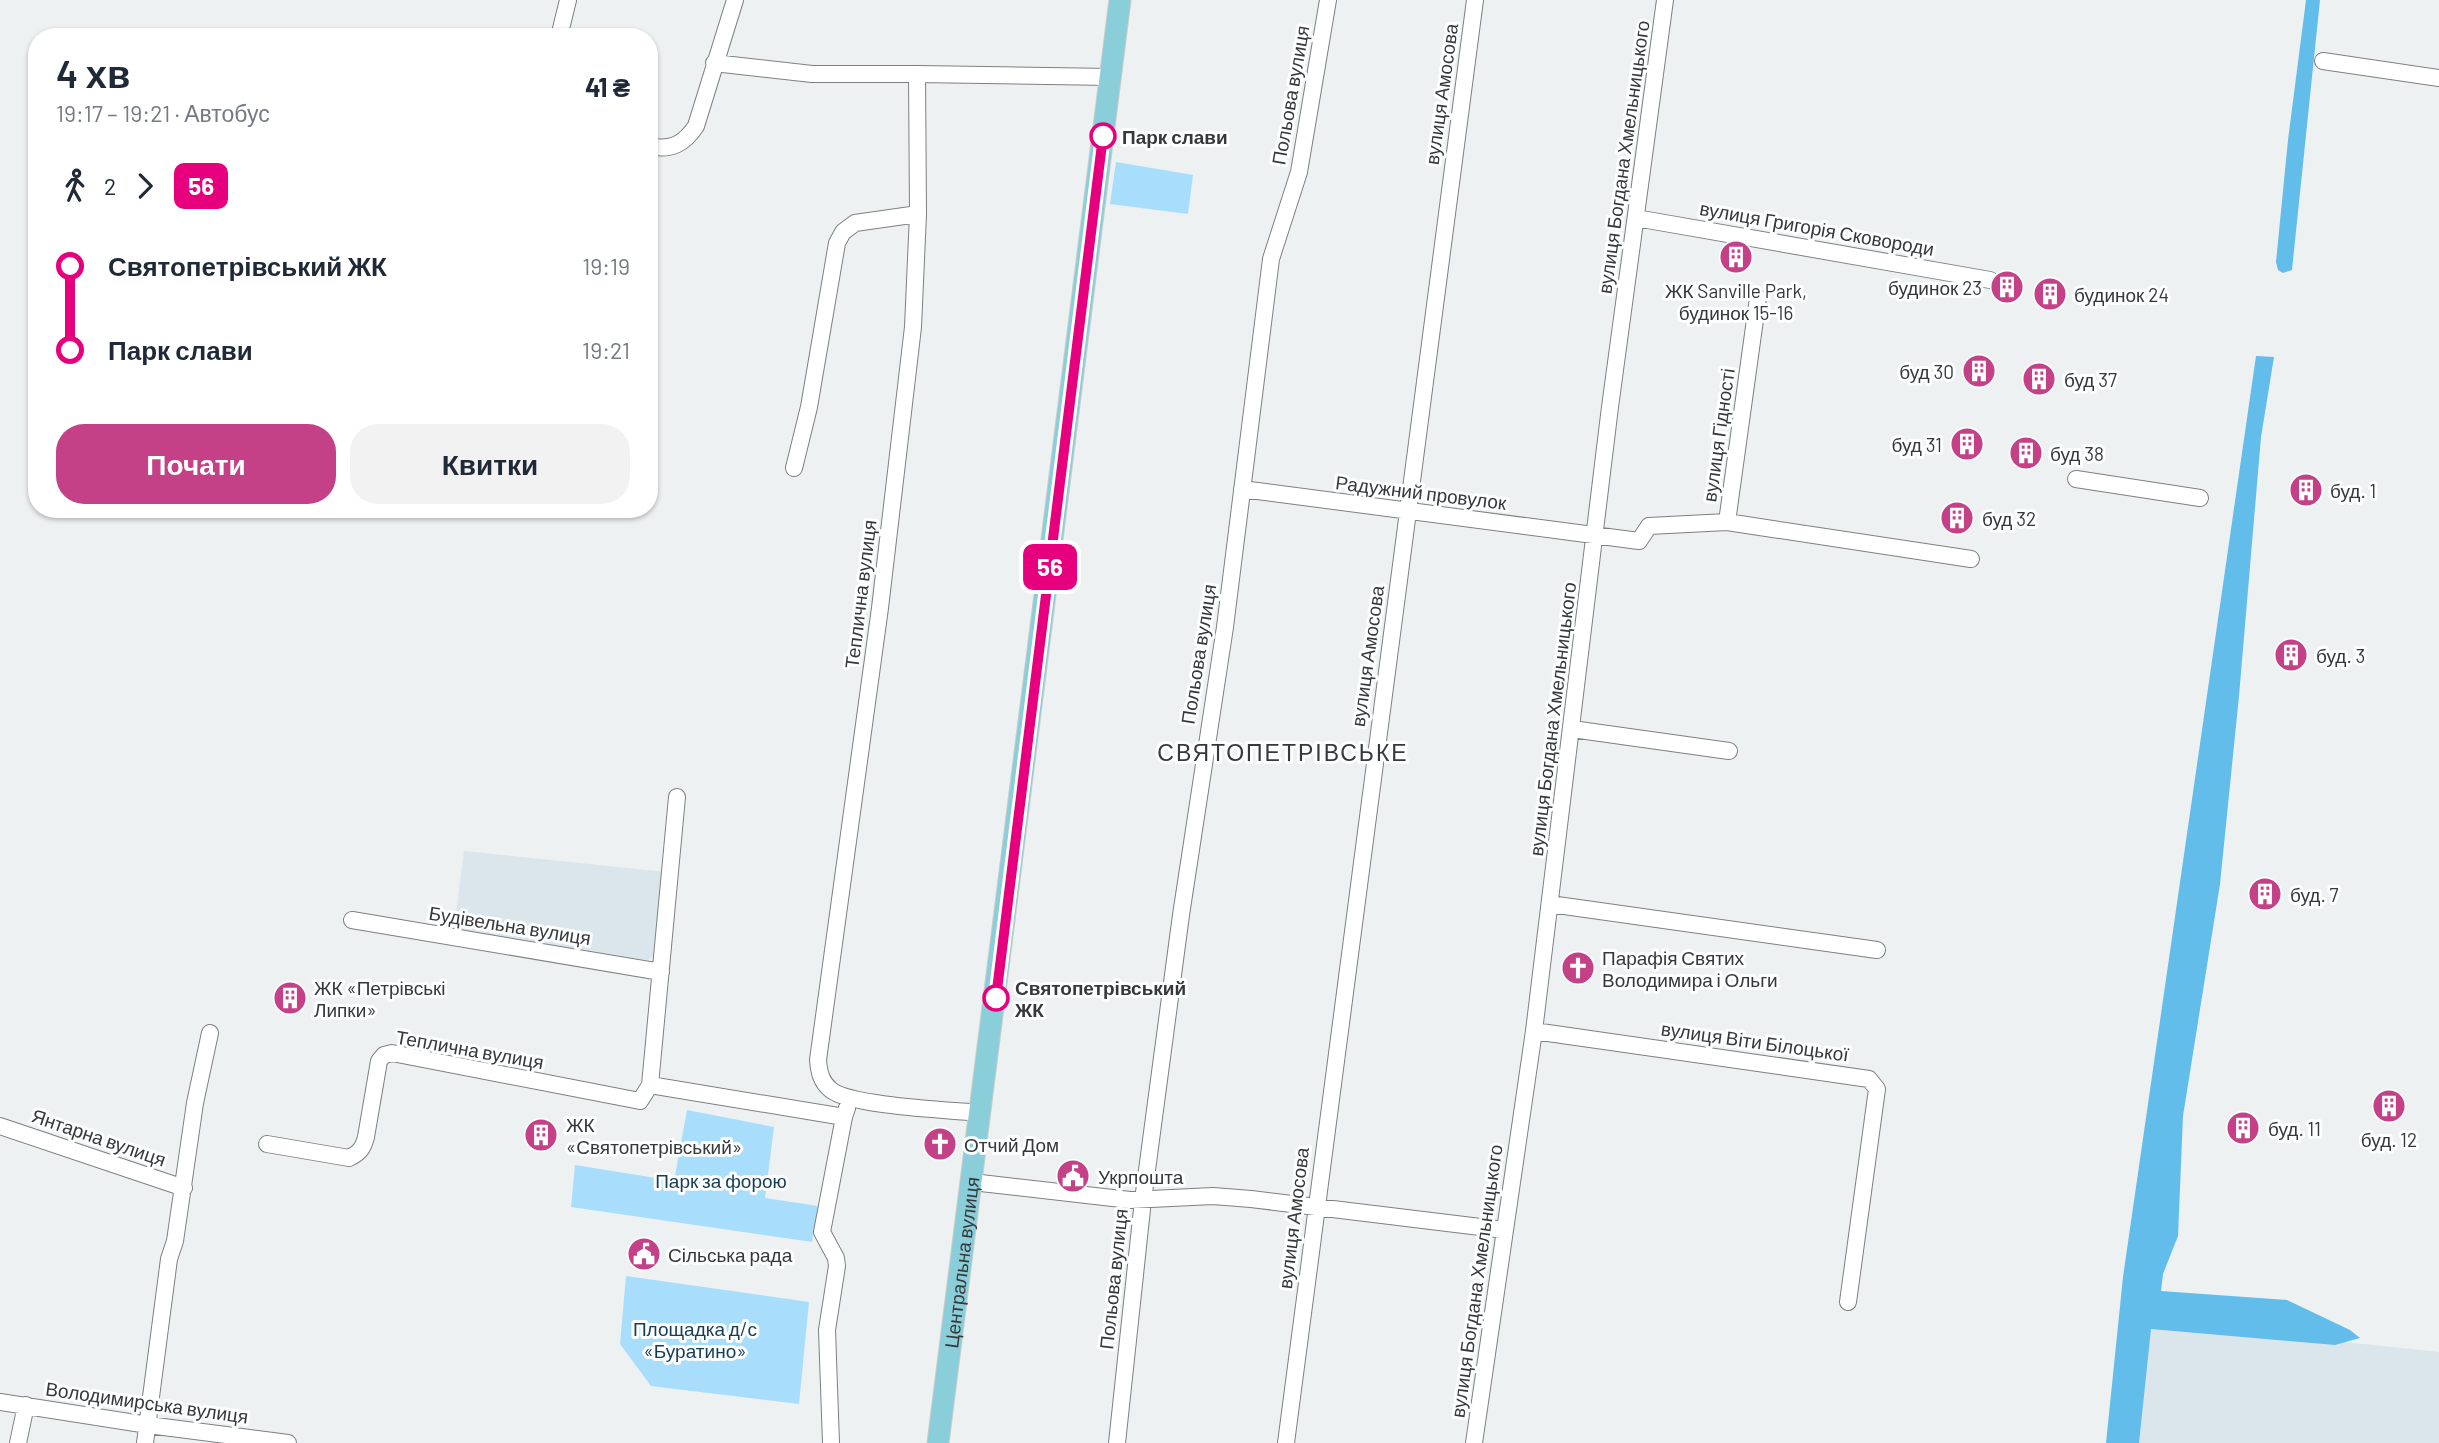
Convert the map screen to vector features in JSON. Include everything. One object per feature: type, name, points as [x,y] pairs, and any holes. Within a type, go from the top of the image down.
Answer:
[{"type":"main road","name":"Центральна вулиця","points":[[939,1443],[1120,0]]},
{"type":"street","points":[[561,28],[568,0]]},
{"type":"street","points":[[658,147],[670,148],[678,145],[691,135],[696,126],[735,0]]},
{"type":"street","name":"Польова вулиця","points":[[1117,1443],[1143,1200],[1181,915],[1225,627],[1271,259],[1299,172],[1328,0]]},
{"type":"street","name":"вулиця Амосова","points":[[1286,1443],[1475,0]]},
{"type":"street","name":"вулиця Богдана Хмельницького","points":[[1474,1443],[1534,1031],[1665,0]]},
{"type":"street","points":[[2323,61],[2439,78]]},
{"type":"street","points":[[714,62],[812,74],[1111,77]]},
{"type":"street","name":"Теплична вулиця","points":[[917,74],[918,214],[913,327],[880,608],[818,1060],[822,1080],[831,1090],[851,1100],[981,1113]]},
{"type":"street","points":[[794,468],[809,407],[837,243],[843,232],[855,223],[918,214]]},
{"type":"street","name":"вулиця Григорія Сковороди","points":[[1636,218],[1990,280]]},
{"type":"street","name":"вулиця Гідності","points":[[1595,535],[1639,541],[1650,526],[1727,522],[1758,299]]},
{"type":"street","points":[[2076,479],[2200,498]]},
{"type":"street","name":"Радужний провулок","points":[[1242,489],[1595,535]]},
{"type":"street","points":[[1727,522],[1971,559]]},
{"type":"street","points":[[1572,729],[1729,751]]},
{"type":"street","points":[[677,797],[650,1084],[844,1117]]},
{"type":"street","points":[[1550,904],[1877,950]]},
{"type":"street","name":"Будівельна вулиця","points":[[352,920],[661,972]]},
{"type":"street","name":"вулиця Віти Білоцької","points":[[1534,1031],[1869,1079],[1877,1089],[1849,1302]]},
{"type":"street","points":[[145,1443],[169,1259],[175,1241],[195,1103],[210,1033]]},
{"type":"street","name":"Теплична вулиця","points":[[267,1144],[349,1158],[358,1154],[366,1137],[379,1061],[384,1055],[392,1054],[640,1101],[650,1084]]},
{"type":"street","points":[[831,1443],[827,1330],[837,1266],[836,1258],[822,1232],[844,1117],[851,1100]]},
{"type":"street","name":"Янтарна вулиця","points":[[0,1126],[184,1188]]},
{"type":"street","points":[[972,1182],[1130,1200],[1213,1196],[1316,1205],[1505,1230]]},
{"type":"street","name":"Володимирська вулиця","points":[[0,1402],[288,1443]]},
{"type":"street","points":[[18,1443],[26,1405]]},
{"type":"shaded area","points":[[2306,0],[2320,0],[2292,270],[2283,273],[2278,270],[2276,262]]},
{"type":"shaded area","points":[[2256,356],[2274,357],[2261,437],[2220,884],[2183,1116],[2178,1236],[2163,1274],[2161,1291],[2287,1300],[2350,1330],[2360,1338],[2335,1345],[2151,1329],[2139,1443],[2106,1443],[2123,1277]]},
{"type":"shaded area","points":[[464,851],[665,872],[661,950],[648,960],[453,936]]},
{"type":"shaded area","points":[[2148,1321],[2439,1352],[2439,1443],[2133,1443]]},
{"type":"green space","points":[[1116,162],[1193,175],[1188,214],[1110,204]]},
{"type":"green space","name":"Парк за форою","points":[[687,1110],[774,1127],[765,1198],[818,1206],[812,1242],[571,1207],[575,1165],[674,1181]]},
{"type":"green space","name":"Площадка д/с «Буратино»","points":[[626,1276],[809,1302],[799,1404],[651,1386],[620,1344]]},
{"type":"bus line","name":"56","points":[[996,998],[1103,136]]},
{"type":"place","name":"Парк слави","points":[[1103,136]]},
{"type":"place","name":"ЖК Sanville Park, будинок 15-16","points":[[1736,257]]},
{"type":"place","name":"будинок 23","points":[[2007,287]]},
{"type":"place","name":"будинок 24","points":[[2050,294]]},
{"type":"place","name":"буд 30","points":[[1979,371]]},
{"type":"place","name":"буд 37","points":[[2039,379]]},
{"type":"place","name":"буд 31","points":[[1967,444]]},
{"type":"place","name":"буд 38","points":[[2026,453]]},
{"type":"place","name":"буд. 1","points":[[2306,490]]},
{"type":"place","name":"буд 32","points":[[1957,518]]},
{"type":"place","name":"буд. 3","points":[[2291,655]]},
{"type":"place","name":"буд. 7","points":[[2265,894]]},
{"type":"place","name":"Парафія Святих Володимира і Ольги","points":[[1578,968]]},
{"type":"place","name":"ЖК «Петрівські Липки»","points":[[290,998]]},
{"type":"place","name":"Святопетрівський ЖК","points":[[996,998]]},
{"type":"place","name":"буд. 12","points":[[2389,1106]]},
{"type":"place","name":"буд. 11","points":[[2243,1128]]},
{"type":"place","name":"ЖК «Святопетрівський»","points":[[541,1135]]},
{"type":"place","name":"Отчий Дом","points":[[940,1144]]},
{"type":"place","name":"Укрпошта","points":[[1073,1176]]},
{"type":"place","name":"Сільська рада","points":[[644,1254]]},
{"type":"district","name":"СВЯТОПЕТРІВСЬКЕ","points":[[1283,752]]}]
